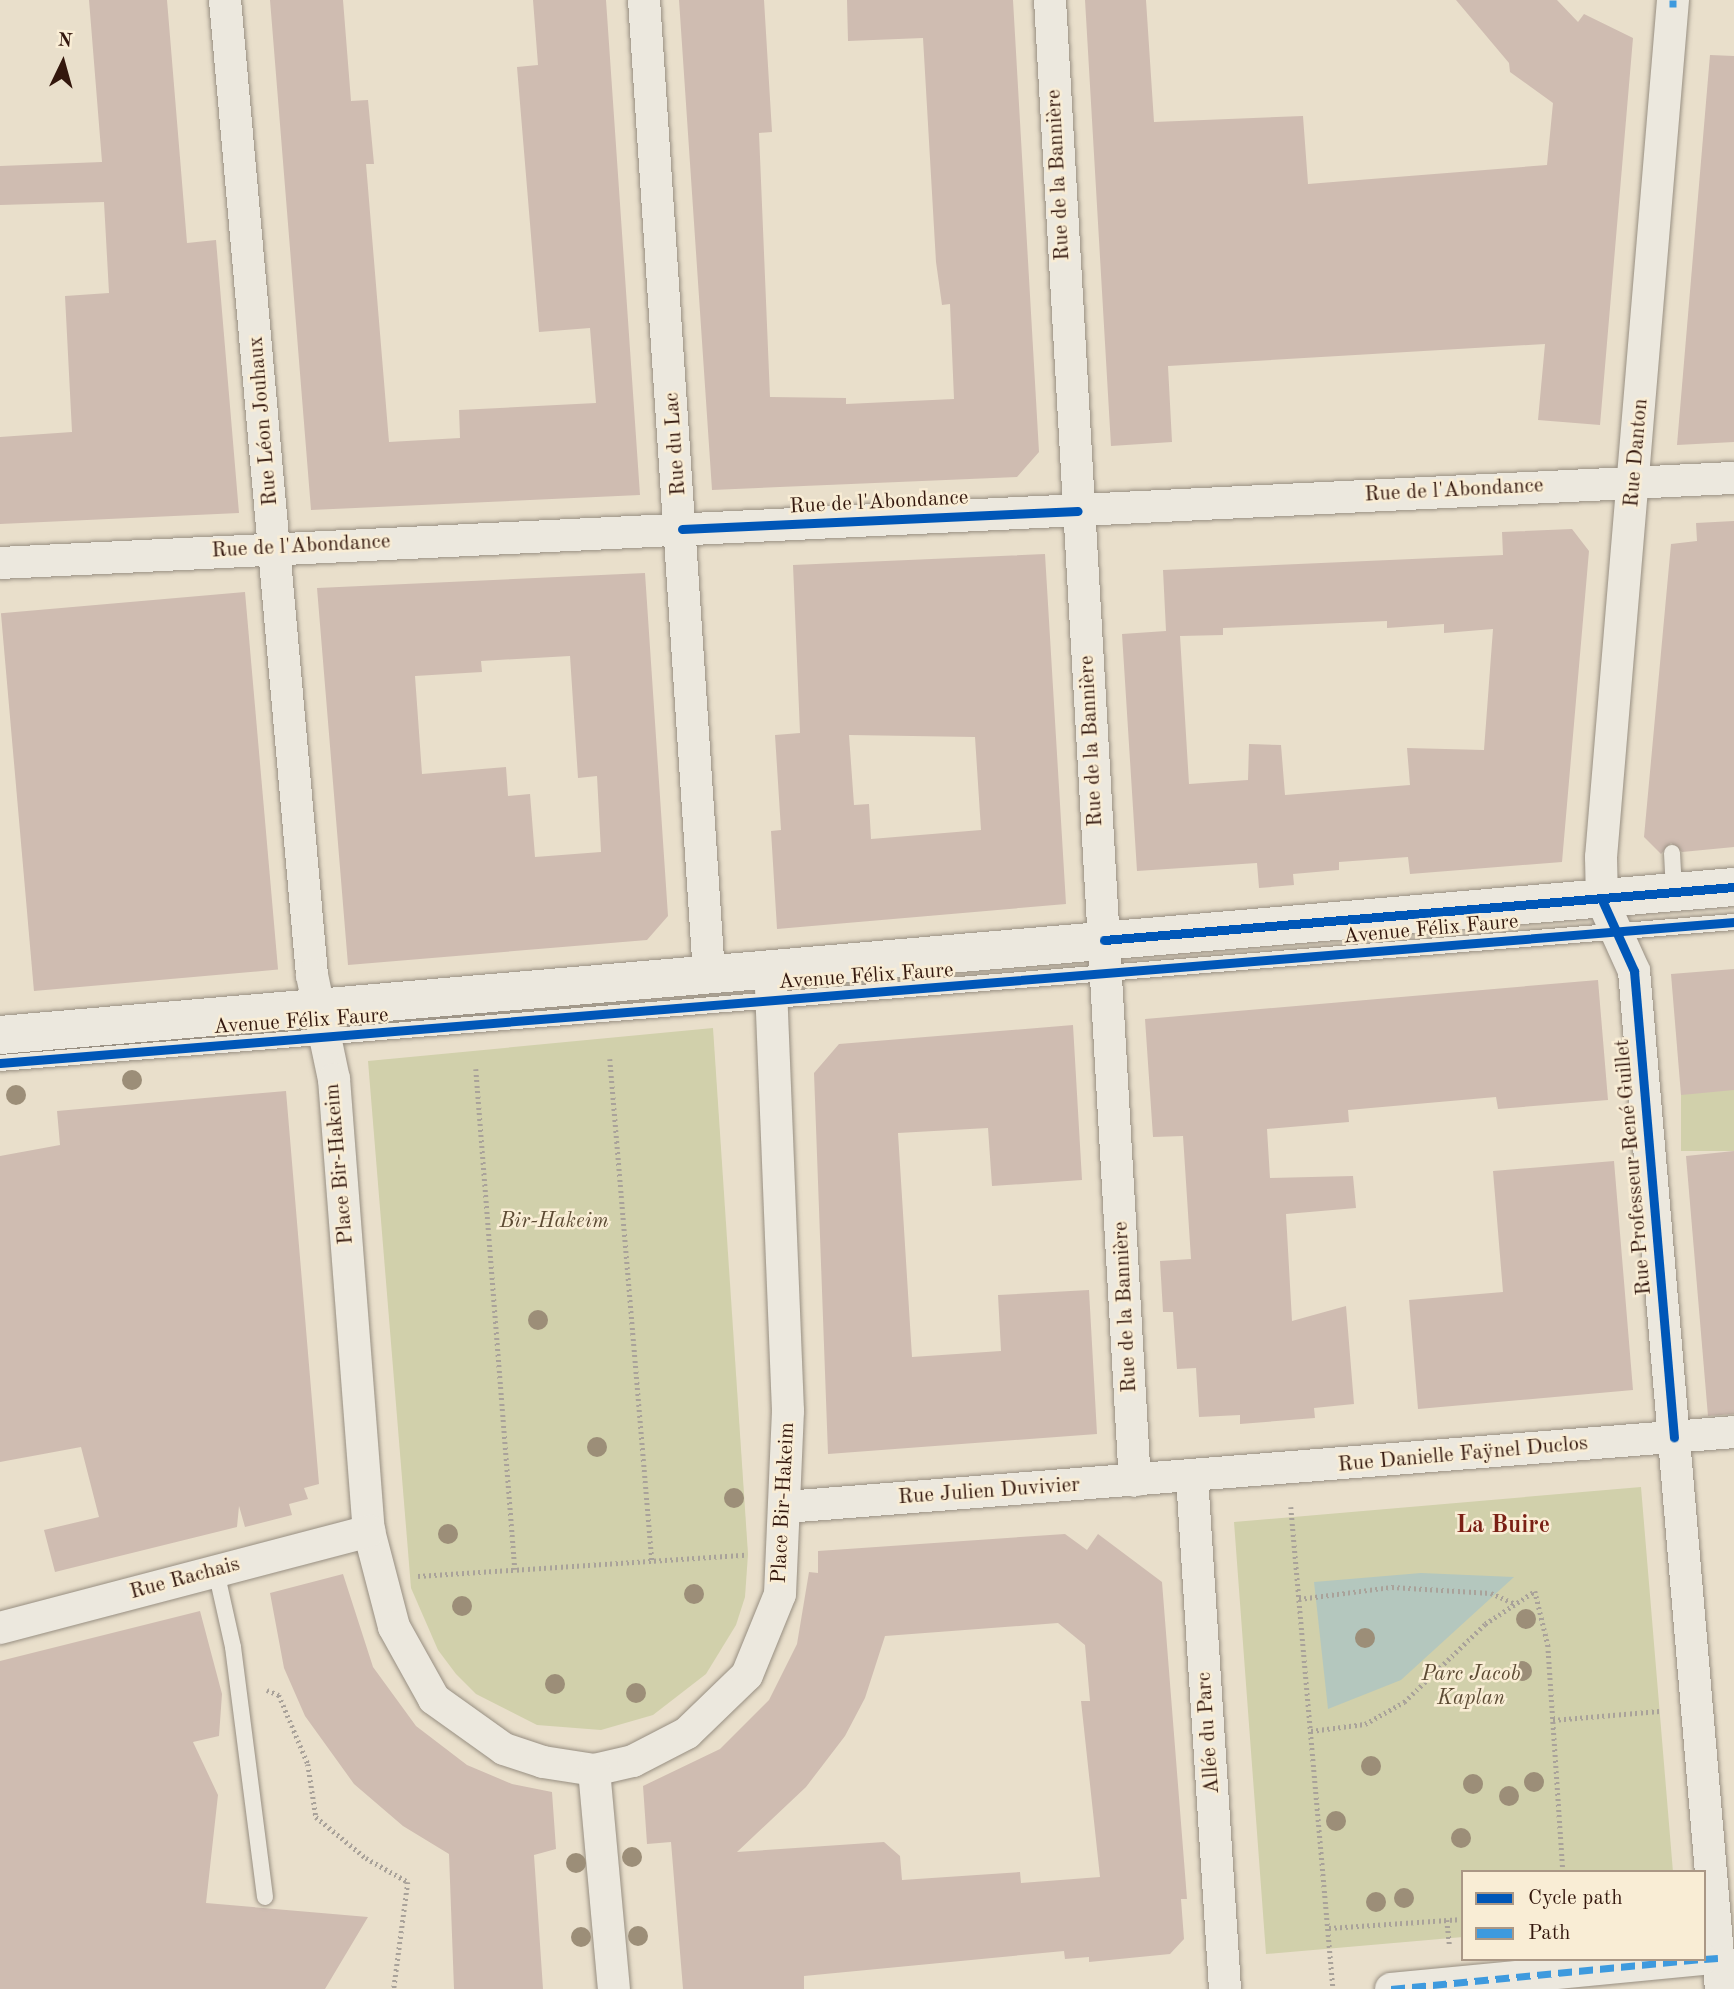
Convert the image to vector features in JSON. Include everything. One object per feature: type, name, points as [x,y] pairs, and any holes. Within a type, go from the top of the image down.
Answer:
[{"type":"main road","name":"Avenue Félix Faure","points":[[0,1035],[320,1023],[709,973],[771,985],[1610,915],[1674,891],[1734,887]]},
{"type":"street","name":"Rue Léon Jouhaux","points":[[225,0],[320,1023]]},
{"type":"street","name":"Rue du Lac","points":[[644,0],[682,529],[709,973]]},
{"type":"street","name":"Rue de la Bannière","points":[[1050,0],[1135,1481]]},
{"type":"street","name":"Rue Danton","points":[[1610,915],[1601,857],[1673,3]]},
{"type":"street","name":"Rue de l'Abondance","points":[[0,563],[1734,478]]},
{"type":"street","name":"Rue Professeur René Guillet","points":[[1610,915],[1634,971],[1715,1958],[1721,1989]]},
{"type":"street","name":"Place Bir-Hakeim","points":[[320,1023],[334,1079],[369,1531],[394,1627],[434,1699],[467,1728],[504,1749],[594,1769],[633,1761],[687,1733],[747,1675],[780,1594],[786,1507],[788,1411],[771,985]]},
{"type":"street","name":"Rue Danielle Faÿnel Duclos","points":[[1192,1477],[1734,1432]]},
{"type":"street","name":"Rue Julien Duvivier","points":[[786,1507],[1192,1477]]},
{"type":"street","name":"Allée du Parc","points":[[1192,1477],[1225,1989]]},
{"type":"street","name":"Rue Rachais","points":[[0,1628],[369,1531]]},
{"type":"street","points":[[594,1769],[614,1989]]},
{"type":"street","points":[[1391,1989],[1684,1961]]},
{"type":"lane","points":[[1672,853],[1674,891]]},
{"type":"lane","name":"Avenue Félix Faure","points":[[1610,915],[1734,922]]},
{"type":"lane","name":"Avenue Félix Faure","points":[[0,1063],[320,1023],[771,985]]},
{"type":"lane","points":[[216,1571],[233,1647],[265,1897]]},
{"type":"path","points":[[610,1059],[652,1560]]},
{"type":"path","points":[[476,1069],[515,1569]]},
{"type":"path","points":[[1291,1507],[1333,1989]]},
{"type":"path","points":[[410,1576],[756,1554]]},
{"type":"path","points":[[1299,1598],[1392,1587],[1491,1593],[1517,1604]]},
{"type":"path","points":[[1311,1731],[1365,1724],[1404,1702],[1485,1624],[1535,1591],[1543,1611],[1563,1870]]},
{"type":"path","points":[[279,1695],[308,1764],[316,1817],[366,1858],[408,1882],[394,1989]]},
{"type":"path","points":[[1553,1720],[1668,1711]]},
{"type":"path","points":[[1329,1928],[1461,1919]]},
{"type":"green space","name":"Bir-Hakeim","points":[[713,1028],[748,1554],[745,1597],[736,1625],[706,1674],[653,1715],[601,1730],[537,1725],[476,1694],[456,1674],[438,1650],[411,1588],[368,1061]]},
{"type":"green space","points":[[1681,1090],[1734,1090],[1734,1151],[1681,1151]]},
{"type":"green space","name":"Parc Jacob Kaplan","points":[[1641,1487],[1673,1870],[1461,1870],[1461,1937],[1266,1954],[1234,1522]]},
{"type":"shaded area","points":[[1421,1573],[1514,1577],[1401,1680],[1328,1709],[1314,1582]]},
{"type":"building","points":[[89,0],[167,0],[187,243],[216,240],[239,513],[0,524],[0,437],[72,432],[65,296],[109,293],[104,202],[0,205],[0,166],[102,162]]},
{"type":"building","points":[[270,0],[343,0],[351,101],[368,100],[374,164],[366,164],[389,442],[460,438],[459,410],[596,403],[590,328],[539,332],[517,67],[538,65],[533,0],[606,0],[640,495],[311,510]]},
{"type":"building","points":[[679,0],[764,0],[772,132],[759,133],[770,397],[846,398],[846,404],[954,399],[950,304],[942,305],[936,262],[923,38],[848,41],[847,0],[1013,0],[1039,452],[1017,477],[712,490]]},
{"type":"building","points":[[1085,0],[1146,0],[1154,122],[1303,116],[1308,184],[1547,165],[1553,103],[1510,72],[1509,63],[1456,0],[1557,0],[1578,22],[1584,14],[1633,38],[1600,425],[1538,420],[1545,344],[1168,366],[1172,442],[1111,446]]},
{"type":"building","points":[[1710,55],[1734,56],[1734,442],[1677,445]]},
{"type":"building","points":[[1734,521],[1734,847],[1682,852],[1671,843],[1661,854],[1644,837],[1671,544],[1697,541],[1696,523]]},
{"type":"building","points":[[1572,529],[1589,551],[1562,862],[1410,874],[1408,857],[1339,862],[1339,870],[1293,874],[1294,885],[1259,888],[1257,863],[1137,871],[1122,634],[1166,631],[1163,570],[1503,555],[1502,532]],"holes":[[[1387,621],[1387,628],[1444,624],[1444,633],[1493,629],[1484,750],[1407,748],[1410,785],[1285,795],[1281,745],[1249,744],[1248,780],[1189,784],[1180,636],[1223,635],[1223,628]]]},
{"type":"building","points":[[1045,554],[1066,904],[777,929],[771,831],[781,830],[775,735],[800,733],[793,565]],"holes":[[[849,735],[975,737],[981,830],[871,839],[869,804],[854,805]]]},
{"type":"building","points":[[645,573],[668,916],[647,940],[348,965],[317,588]],"holes":[[[570,656],[578,778],[597,776],[601,852],[535,857],[530,794],[508,796],[506,767],[422,774],[415,676],[482,672],[481,661]]]},
{"type":"building","points":[[245,592],[278,970],[34,991],[1,613]]},
{"type":"building","points":[[1734,969],[1734,1090],[1681,1095],[1671,974]]},
{"type":"building","points":[[1598,980],[1608,1100],[1498,1109],[1496,1097],[1348,1110],[1349,1122],[1267,1129],[1270,1178],[1353,1176],[1356,1208],[1286,1214],[1292,1321],[1346,1306],[1354,1404],[1314,1408],[1315,1418],[1240,1424],[1240,1415],[1199,1417],[1196,1368],[1177,1369],[1173,1312],[1163,1312],[1160,1261],[1191,1259],[1183,1136],[1153,1137],[1145,1019]]},
{"type":"building","points":[[1073,1025],[1082,1180],[992,1186],[988,1128],[898,1133],[912,1357],[1001,1351],[998,1295],[1089,1290],[1097,1434],[828,1454],[814,1073],[839,1044]]},
{"type":"building","points":[[286,1091],[319,1484],[304,1488],[308,1499],[289,1504],[292,1515],[245,1527],[239,1506],[237,1527],[55,1572],[44,1530],[99,1517],[81,1447],[0,1462],[0,1156],[60,1145],[57,1111]]},
{"type":"building","points":[[1734,1151],[1734,1414],[1708,1416],[1686,1156]]},
{"type":"building","points":[[1614,1161],[1633,1390],[1418,1409],[1409,1300],[1503,1292],[1493,1171]]},
{"type":"building","points":[[1065,1534],[1087,1550],[1098,1534],[1162,1582],[1187,1899],[1181,1899],[1184,1939],[1170,1954],[1089,1962],[1089,1957],[1065,1959],[1064,1951],[804,1976],[804,1989],[683,1989],[671,1842],[647,1844],[643,1786],[720,1749],[769,1700],[797,1644],[809,1572],[818,1573],[818,1551]],"holes":[[[1058,1623],[1085,1645],[1090,1701],[1081,1701],[1100,1877],[1021,1883],[1020,1872],[902,1880],[900,1856],[884,1842],[737,1852],[806,1787],[845,1736],[865,1698],[885,1636]]]},
{"type":"building","points":[[343,1574],[373,1667],[416,1726],[467,1765],[512,1784],[552,1792],[556,1849],[534,1855],[543,1989],[454,1989],[449,1854],[403,1826],[354,1784],[305,1716],[284,1668],[270,1593]]},
{"type":"building","points":[[200,1611],[222,1694],[219,1736],[193,1742],[218,1795],[206,1903],[368,1917],[325,1989],[0,1989],[0,1661]]},
{"type":"marked path","points":[[1673,0],[1673,7]]},
{"type":"marked path","points":[[1706,1959],[1718,1958]]},
{"type":"marked path","points":[[1391,1989],[1681,1961]]},
{"type":"cycle path","points":[[682,529],[1078,511]]},
{"type":"cycle path","points":[[1104,940],[1734,887]]},
{"type":"cycle path","points":[[1602,900],[1634,971],[1674,1437]]},
{"type":"cycle path","points":[[0,1063],[1734,922]]},
{"type":"district","name":"La Buire","points":[[1503,1527]]}]
